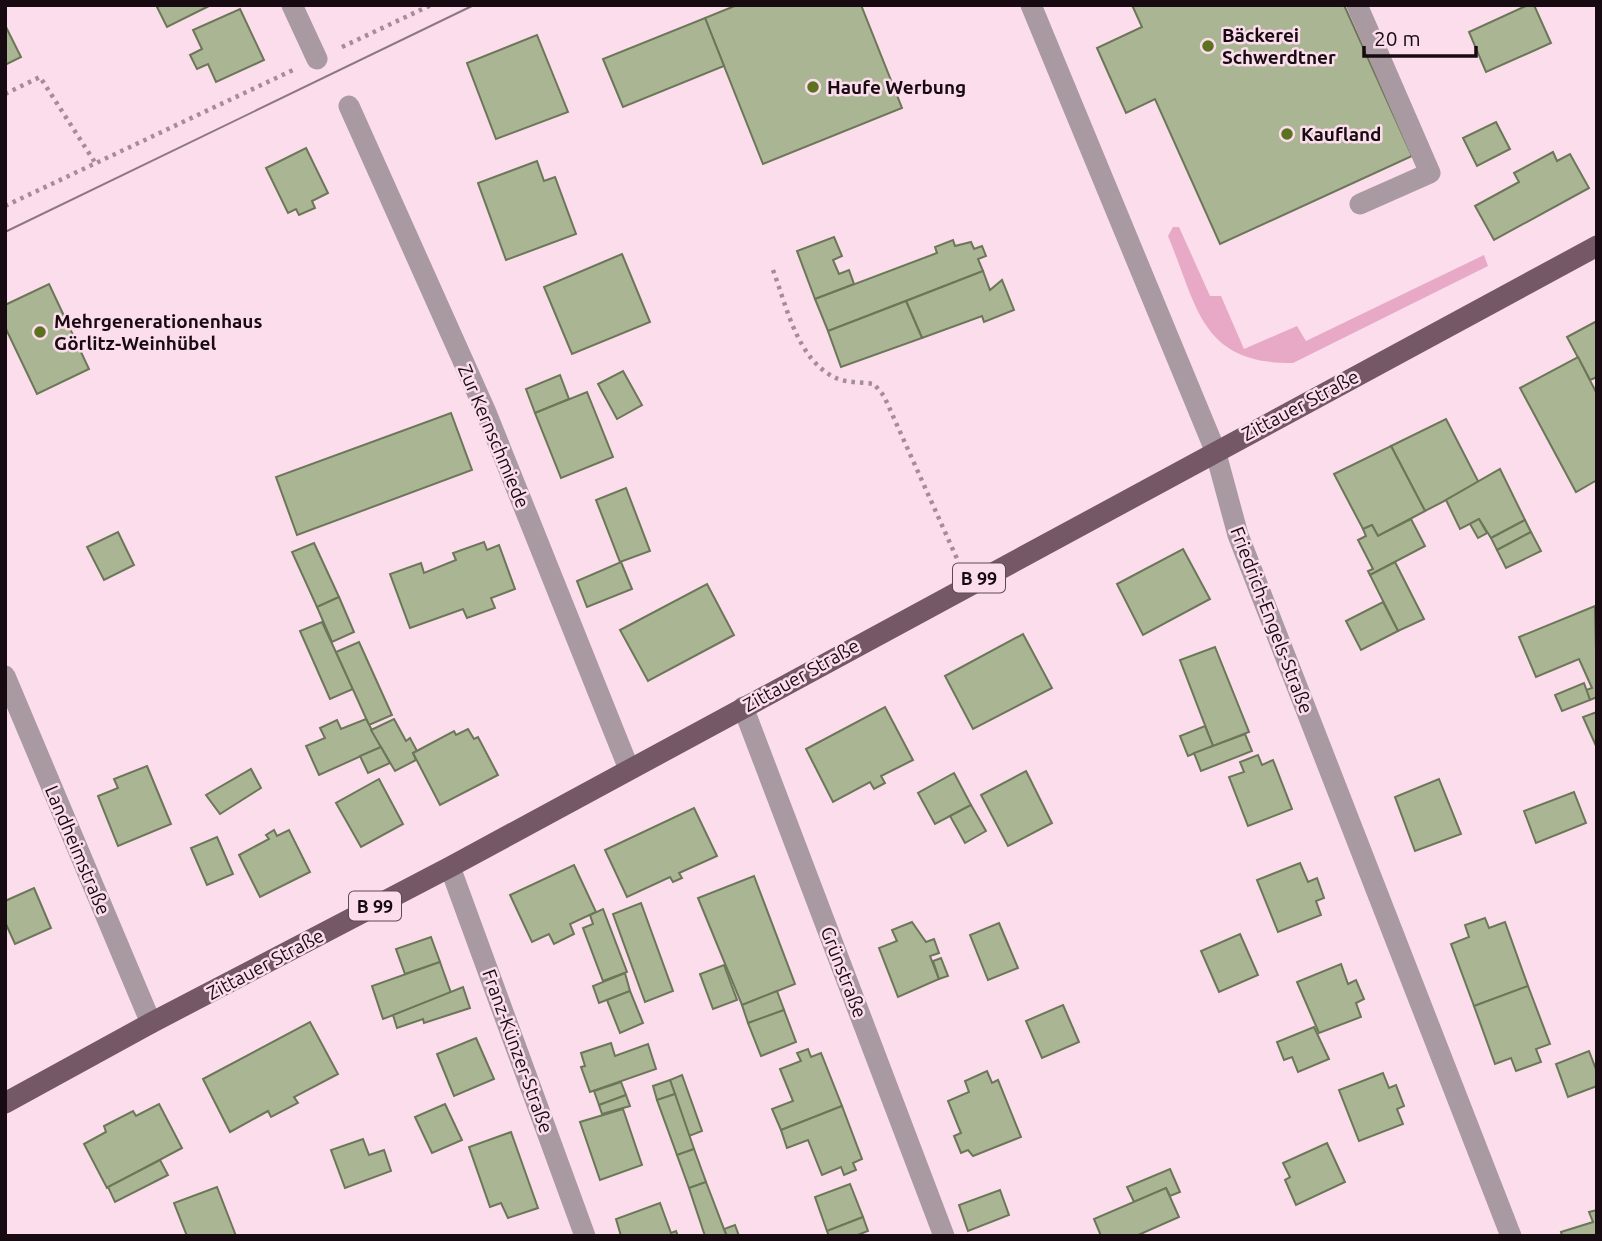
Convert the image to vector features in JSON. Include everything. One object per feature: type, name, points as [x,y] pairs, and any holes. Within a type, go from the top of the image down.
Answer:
[{"type":"main road","name":"Zittauer Straße","points":[[5,1103],[151,1023],[450,867],[1215,450],[1597,246]]},
{"type":"street","points":[[292,5],[317,59]]},
{"type":"street","name":"Friedrich-Engels-Straße","points":[[1031,5],[1215,450],[1238,535],[1511,1236]]},
{"type":"street","points":[[1357,5],[1430,173],[1360,204]]},
{"type":"street","name":"Zur Kernschmiede","points":[[349,106],[485,410],[629,769]]},
{"type":"street","name":"Landheimstraße","points":[[5,676],[151,1023]]},
{"type":"street","name":"Grünstraße","points":[[743,707],[944,1236]]},
{"type":"street","name":"Franz-Künzer-Straße","points":[[450,867],[585,1236]]},
{"type":"path","points":[[5,206],[431,5]]},
{"type":"path","points":[[5,94],[40,77],[96,164]]},
{"type":"path","points":[[773,270],[796,332],[813,363],[837,379],[874,384],[884,396],[968,584]]},
{"type":"shaded area","points":[[1173,227],[1179,227],[1210,296],[1221,296],[1244,349],[1297,326],[1306,341],[1484,255],[1488,266],[1293,363],[1262,361],[1239,354],[1221,342],[1207,327],[1196,308],[1168,236]]},
{"type":"building","points":[[211,5],[167,27],[157,7]]},
{"type":"building","name":"Haufe Werbung","points":[[737,5],[861,5],[902,108],[763,164],[705,18]]},
{"type":"building","name":"Kaufland","points":[[1132,5],[1344,5],[1412,156],[1220,244],[1155,99],[1126,113],[1097,48],[1142,27]]},
{"type":"building","points":[[1528,5],[1534,5],[1551,43],[1486,72],[1469,32]]},
{"type":"building","points":[[240,9],[264,60],[216,82],[208,64],[197,69],[190,55],[202,49],[193,30]]},
{"type":"building","points":[[705,18],[724,66],[623,107],[603,59]]},
{"type":"building","points":[[5,25],[21,57],[5,65]]},
{"type":"building","points":[[537,35],[568,112],[496,139],[467,63]]},
{"type":"building","points":[[1496,122],[1510,149],[1477,166],[1463,138]]},
{"type":"building","points":[[306,148],[328,193],[312,201],[315,208],[299,215],[296,209],[288,213],[266,168]]},
{"type":"building","points":[[1553,152],[1557,161],[1570,154],[1589,188],[1494,240],[1475,206],[1519,182],[1514,173]]},
{"type":"building","points":[[537,161],[544,181],[555,177],[576,234],[506,260],[478,183]]},
{"type":"building","points":[[834,237],[842,256],[833,260],[839,274],[849,270],[854,284],[815,299],[797,251]]},
{"type":"building","points":[[953,240],[955,246],[971,242],[974,249],[982,246],[986,256],[978,259],[983,271],[828,331],[815,299],[937,253],[935,247]]},
{"type":"building","points":[[622,254],[650,322],[572,354],[544,287]]},
{"type":"building","points":[[983,271],[990,290],[1002,280],[1014,310],[984,322],[982,316],[922,338],[906,301]]},
{"type":"building","points":[[49,284],[89,369],[37,394],[5,327],[5,305]]},
{"type":"building","points":[[906,301],[922,338],[841,367],[828,331]]},
{"type":"building","points":[[1597,321],[1597,377],[1590,380],[1567,337]]},
{"type":"building","points":[[1578,357],[1597,394],[1597,480],[1576,492],[1520,388]]},
{"type":"building","points":[[623,371],[642,405],[617,419],[598,384]]},
{"type":"building","points":[[560,375],[569,399],[535,413],[526,389]]},
{"type":"building","points":[[587,392],[613,457],[561,478],[535,413]]},
{"type":"building","points":[[451,413],[472,470],[297,535],[276,477]]},
{"type":"building","points":[[1446,419],[1479,483],[1425,511],[1391,446]]},
{"type":"building","points":[[1391,446],[1425,511],[1378,536],[1372,525],[1363,529],[1334,474]]},
{"type":"building","points":[[1500,469],[1525,520],[1491,538],[1479,519],[1460,529],[1446,500]]},
{"type":"building","points":[[626,488],[650,551],[620,562],[596,500]]},
{"type":"building","points":[[1411,519],[1425,546],[1370,575],[1368,571],[1373,569],[1358,540],[1366,536],[1363,529],[1372,525],[1378,536]]},
{"type":"building","points":[[1479,519],[1487,533],[1478,538],[1470,524]]},
{"type":"building","points":[[1525,520],[1531,532],[1497,550],[1491,538]]},
{"type":"building","points":[[118,532],[134,565],[104,580],[87,547]]},
{"type":"building","points":[[1531,532],[1541,551],[1506,568],[1497,550]]},
{"type":"building","points":[[484,542],[487,550],[499,545],[515,589],[491,598],[495,608],[467,618],[463,609],[410,628],[390,574],[421,563],[424,573],[456,560],[453,553]]},
{"type":"building","points":[[314,543],[339,597],[317,607],[292,552]]},
{"type":"building","points":[[1183,549],[1210,599],[1143,635],[1117,584]]},
{"type":"building","points":[[621,562],[632,589],[587,607],[577,581]]},
{"type":"building","points":[[1395,562],[1424,619],[1398,631],[1370,575]]},
{"type":"building","points":[[707,584],[734,635],[648,681],[620,630]]},
{"type":"building","points":[[339,597],[354,632],[332,642],[317,607]]},
{"type":"building","points":[[1383,602],[1398,631],[1361,650],[1346,621]]},
{"type":"building","points":[[1595,606],[1597,697],[1590,700],[1586,690],[1592,688],[1579,659],[1536,677],[1519,637]]},
{"type":"building","points":[[322,622],[353,689],[330,699],[300,631]]},
{"type":"building","points":[[1023,634],[1052,688],[973,729],[945,676]]},
{"type":"building","points":[[359,642],[392,715],[369,725],[336,652]]},
{"type":"building","points":[[1215,647],[1249,732],[1213,746],[1180,660]]},
{"type":"building","points":[[1584,683],[1590,700],[1562,711],[1555,695]]},
{"type":"building","points":[[885,707],[913,760],[881,776],[885,783],[874,789],[870,782],[833,802],[806,749]]},
{"type":"building","points":[[1597,712],[1597,748],[1583,717]]},
{"type":"building","points":[[366,719],[381,747],[319,775],[306,746],[325,738],[320,728],[337,720],[341,729]]},
{"type":"building","points":[[394,719],[406,741],[410,738],[417,751],[413,753],[416,760],[395,771],[371,730]]},
{"type":"building","points":[[1205,726],[1213,746],[1188,756],[1180,736]]},
{"type":"building","points":[[468,729],[474,739],[478,737],[498,775],[440,805],[413,753],[454,731],[456,735]]},
{"type":"building","points":[[1245,734],[1252,751],[1201,771],[1194,753]]},
{"type":"building","points":[[381,747],[390,763],[368,773],[360,756]]},
{"type":"building","points":[[1258,755],[1262,765],[1273,760],[1292,809],[1248,826],[1229,777],[1244,772],[1240,762]]},
{"type":"building","points":[[147,766],[171,824],[118,846],[98,796],[118,788],[114,779]]},
{"type":"building","points":[[251,769],[261,788],[220,814],[206,795]]},
{"type":"building","points":[[1026,771],[1052,823],[1008,846],[981,795]]},
{"type":"building","points":[[954,773],[971,805],[935,824],[918,793]]},
{"type":"building","points":[[379,779],[403,824],[361,847],[336,803]]},
{"type":"building","points":[[1439,779],[1461,834],[1415,851],[1395,797]]},
{"type":"building","points":[[1574,792],[1586,823],[1536,843],[1524,811]]},
{"type":"building","points":[[971,805],[986,831],[965,843],[950,816]]},
{"type":"building","points":[[694,808],[717,856],[679,873],[682,878],[673,882],[670,877],[627,897],[605,850]]},
{"type":"building","points":[[274,830],[277,836],[289,830],[310,872],[260,897],[239,855],[269,839],[266,835]]},
{"type":"building","points":[[217,837],[233,874],[207,885],[191,848]]},
{"type":"building","points":[[1300,863],[1308,882],[1317,878],[1324,898],[1316,901],[1321,915],[1278,932],[1257,880]]},
{"type":"building","points":[[574,865],[596,912],[570,924],[574,934],[554,944],[549,934],[532,942],[510,895]]},
{"type":"building","points":[[754,876],[795,984],[742,1005],[698,898]]},
{"type":"building","points":[[34,888],[51,928],[15,944],[5,922],[5,901]]},
{"type":"building","points":[[641,903],[673,991],[645,1002],[613,914]]},
{"type":"building","points":[[603,909],[627,972],[603,981],[583,928],[593,924],[590,915]]},
{"type":"building","points":[[1485,918],[1489,928],[1505,922],[1528,986],[1474,1006],[1451,944],[1469,937],[1465,925]]},
{"type":"building","points":[[912,922],[926,942],[934,939],[939,953],[930,956],[939,979],[898,997],[879,948],[897,941],[892,930]]},
{"type":"building","points":[[999,923],[1018,968],[988,980],[970,935]]},
{"type":"building","points":[[1240,934],[1258,975],[1219,992],[1201,951]]},
{"type":"building","points":[[431,937],[440,962],[405,974],[396,949]]},
{"type":"building","points":[[941,958],[948,976],[939,979],[933,961]]},
{"type":"building","points":[[440,962],[451,993],[383,1019],[372,986]]},
{"type":"building","points":[[1341,964],[1348,984],[1356,980],[1364,999],[1356,1003],[1361,1017],[1319,1033],[1297,982]]},
{"type":"building","points":[[724,965],[737,1000],[713,1009],[700,974]]},
{"type":"building","points":[[625,973],[630,991],[599,1003],[593,986]]},
{"type":"building","points":[[1528,986],[1550,1044],[1536,1049],[1541,1062],[1516,1071],[1511,1058],[1495,1064],[1474,1006]]},
{"type":"building","points":[[463,987],[470,1008],[424,1023],[423,1019],[397,1028],[393,1015]]},
{"type":"building","points":[[630,991],[643,1023],[620,1033],[607,1000]]},
{"type":"building","points":[[777,991],[784,1010],[748,1023],[742,1005]]},
{"type":"building","points":[[1063,1005],[1079,1042],[1042,1058],[1026,1021]]},
{"type":"building","points":[[784,1010],[796,1042],[761,1056],[748,1023]]},
{"type":"building","points":[[310,1022],[338,1074],[294,1097],[298,1103],[271,1117],[268,1111],[230,1132],[203,1079]]},
{"type":"building","points":[[1314,1027],[1329,1059],[1298,1072],[1292,1057],[1284,1060],[1277,1042]]},
{"type":"building","points":[[476,1038],[494,1079],[454,1096],[437,1054]]},
{"type":"building","points":[[611,1043],[615,1056],[648,1044],[656,1069],[590,1092],[581,1067],[585,1066],[581,1053]]},
{"type":"building","points":[[808,1049],[811,1057],[821,1053],[842,1106],[781,1130],[772,1109],[793,1101],[780,1069],[801,1061],[797,1053]]},
{"type":"building","points":[[1589,1051],[1597,1072],[1597,1086],[1568,1097],[1556,1064]]},
{"type":"building","points":[[987,1071],[992,1083],[998,1080],[1021,1137],[973,1156],[968,1150],[961,1153],[954,1136],[961,1133],[948,1101],[969,1092],[965,1081]]},
{"type":"building","points":[[1383,1073],[1389,1088],[1396,1085],[1404,1106],[1397,1109],[1403,1124],[1359,1141],[1339,1090]]},
{"type":"building","points":[[682,1075],[702,1131],[689,1136],[670,1080]]},
{"type":"building","points":[[670,1080],[675,1094],[657,1100],[653,1086]]},
{"type":"building","points":[[621,1082],[626,1095],[599,1105],[594,1091]]},
{"type":"building","points":[[675,1094],[694,1149],[677,1155],[657,1100]]},
{"type":"building","points":[[626,1095],[630,1106],[602,1114],[599,1105]]},
{"type":"building","points":[[159,1104],[182,1148],[107,1188],[84,1144],[106,1132],[104,1126],[133,1111],[136,1116]]},
{"type":"building","points":[[445,1104],[462,1140],[432,1153],[415,1117]]},
{"type":"building","points":[[842,1106],[862,1159],[853,1163],[856,1170],[844,1175],[841,1167],[822,1175],[808,1140],[787,1148],[781,1130]]},
{"type":"building","points":[[623,1109],[642,1165],[600,1180],[580,1122]]},
{"type":"building","points":[[511,1132],[538,1208],[508,1218],[501,1203],[490,1207],[469,1147]]},
{"type":"building","points":[[363,1139],[369,1155],[384,1150],[391,1171],[345,1188],[331,1150]]},
{"type":"building","points":[[1327,1143],[1345,1182],[1296,1205],[1285,1180],[1290,1177],[1283,1163]]},
{"type":"building","points":[[694,1149],[706,1182],[689,1188],[677,1155]]},
{"type":"building","points":[[160,1160],[168,1175],[115,1202],[108,1187]]},
{"type":"building","points":[[1170,1169],[1180,1192],[1170,1196],[1166,1188],[1134,1202],[1127,1187]]},
{"type":"building","points":[[706,1182],[727,1236],[705,1236],[689,1188]]},
{"type":"building","points":[[850,1184],[863,1217],[827,1231],[815,1197]]},
{"type":"building","points":[[217,1187],[236,1236],[187,1236],[174,1203]]},
{"type":"building","points":[[1166,1188],[1179,1217],[1136,1236],[1101,1236],[1094,1219]]},
{"type":"building","points":[[1000,1190],[1009,1215],[968,1231],[959,1205]]},
{"type":"building","points":[[660,1203],[671,1233],[676,1231],[678,1236],[621,1236],[616,1219]]},
{"type":"building","points":[[1597,1210],[1597,1236],[1562,1236],[1561,1232],[1593,1222],[1589,1212]]},
{"type":"building","points":[[863,1217],[868,1231],[855,1236],[829,1236],[827,1231]]},
{"type":"building","points":[[735,1225],[739,1236],[727,1236],[724,1229]]},
{"type":"tram line","points":[[5,232],[474,5]]},
{"type":"place","name":"Bäckerei Schwerdtner","points":[[1208,46]]},
{"type":"place","name":"Haufe Werbung","points":[[813,87]]},
{"type":"place","name":"Kaufland","points":[[1287,134]]},
{"type":"place","name":"Mehrgenerationenhaus Görlitz-Weinhübel","points":[[40,332]]}]
